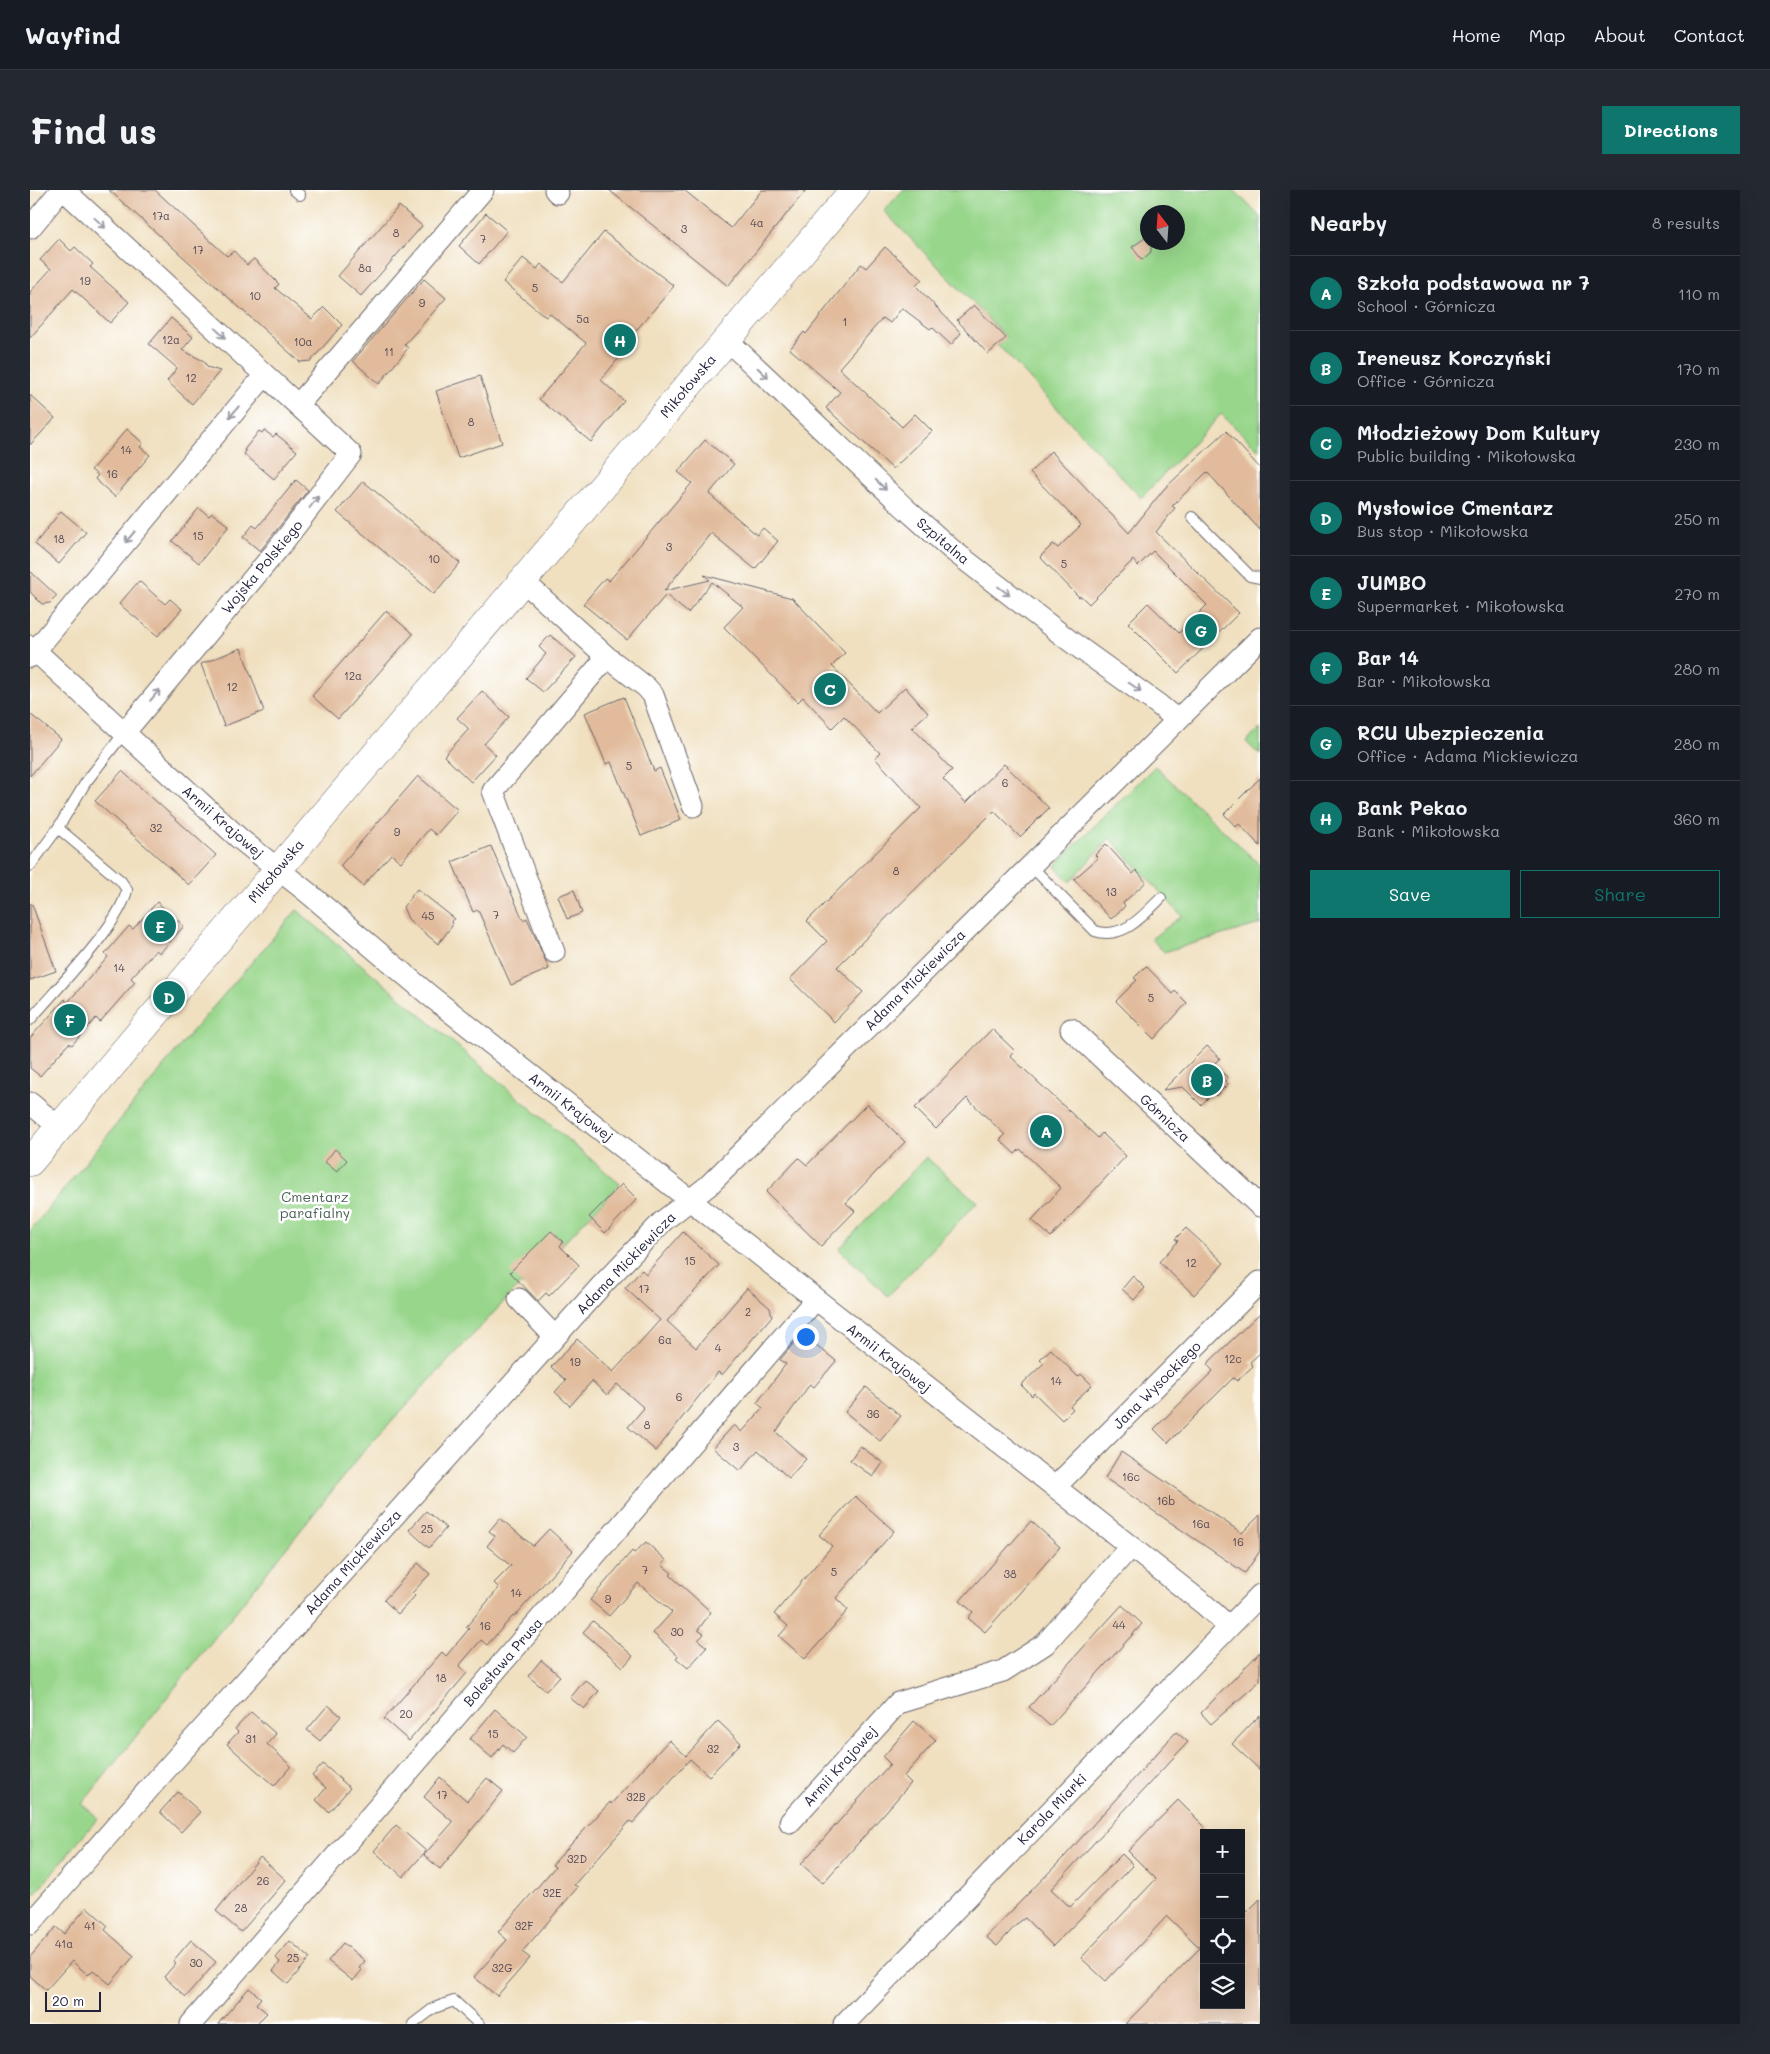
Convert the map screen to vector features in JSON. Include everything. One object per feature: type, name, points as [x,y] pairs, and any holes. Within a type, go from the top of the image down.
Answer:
[{"type":"street","points":[[30,228],[63,190]]},
{"type":"street","name":"Wojska Polskiego","points":[[63,190],[351,454],[277,550],[124,733]]},
{"type":"street","points":[[298,405],[483,190]]},
{"type":"street","name":"Mikołowska","points":[[30,1162],[854,190]]},
{"type":"street","name":"Szpitalna","points":[[727,340],[939,538],[1063,635],[1177,720]]},
{"type":"street","points":[[32,652],[265,375]]},
{"type":"street","points":[[522,580],[607,657],[646,687],[653,695],[693,806]]},
{"type":"street","name":"Adama Mickiewicza","points":[[30,1924],[154,1783],[555,1337],[663,1220],[708,1186],[1260,638]]},
{"type":"street","name":"Armii Krajowej","points":[[32,652],[240,839],[429,995],[1205,1605],[1229,1627]]},
{"type":"street","points":[[554,952],[493,791],[607,657]]},
{"type":"street","name":"Górnicza","points":[[1071,1029],[1260,1206]]},
{"type":"street","points":[[30,1103],[59,1127]]},
{"type":"street","name":"Jana Wysockiego","points":[[1054,1487],[1260,1282]]},
{"type":"street","points":[[519,1299],[555,1337]]},
{"type":"street","name":"Bolesława Prusa","points":[[191,2024],[815,1300]]},
{"type":"street","name":"Armii Krajowej","points":[[790,1822],[898,1702],[1003,1672],[1045,1644],[1130,1547]]},
{"type":"street","name":"Karola Miarki","points":[[844,2024],[1260,1594]]},
{"type":"lane","points":[[1192,517],[1250,576],[1260,578]]},
{"type":"lane","points":[[30,866],[58,828],[86,782],[124,733]]},
{"type":"lane","points":[[30,1020],[99,940],[125,900],[127,890],[121,881],[58,828]]},
{"type":"lane","points":[[1030,866],[1095,931],[1107,935],[1120,931],[1139,920],[1161,898]]},
{"type":"lane","points":[[413,2024],[434,2008],[454,2001],[479,2024]]},
{"type":"green space","points":[[903,190],[1234,190],[1260,217],[1260,451],[1221,414],[1141,498],[998,345],[1006,337],[884,211]]},
{"type":"green space","points":[[1260,729],[1260,755],[1246,742]]},
{"type":"green space","points":[[1155,766],[1260,865],[1260,924],[1164,952],[1151,939],[1182,916],[1110,838],[1070,882],[1056,868],[1056,864]]},
{"type":"green space","name":"Cmentarz parafialny","points":[[297,910],[620,1184],[523,1286],[521,1284],[517,1288],[367,1447],[82,1804],[98,1818],[30,1900],[30,1231],[189,1035]]},
{"type":"green space","points":[[926,1157],[977,1202],[888,1296],[839,1249]]},
{"type":"building","points":[[109,190],[155,190],[227,256],[234,251],[247,265],[254,259],[279,284],[275,288],[312,319],[324,307],[342,325],[311,361],[300,362]]},
{"type":"building","points":[[609,190],[684,190],[731,228],[762,190],[806,190],[728,286]]},
{"type":"building","points":[[399,206],[422,226],[361,296],[338,276]]},
{"type":"building","points":[[486,213],[507,231],[479,264],[459,246]]},
{"type":"building","points":[[604,232],[674,286],[633,334],[636,337],[601,380],[624,401],[591,442],[539,399],[586,343],[549,313],[546,317],[503,282],[523,258],[537,269],[541,264],[563,282]]},
{"type":"building","points":[[59,239],[71,251],[75,247],[93,264],[90,267],[129,302],[110,323],[73,289],[30,338],[30,292],[51,269],[40,260]]},
{"type":"building","points":[[1140,241],[1140,250],[1151,250],[1151,252],[1142,260],[1132,247]]},
{"type":"building","points":[[885,247],[922,279],[916,286],[961,333],[951,345],[932,327],[930,329],[902,308],[890,323],[883,318],[839,368],[902,427],[915,414],[932,431],[893,469],[826,408],[840,392],[790,349],[804,332],[806,334],[861,264],[866,268]]},
{"type":"building","points":[[424,279],[446,298],[404,345],[408,348],[379,384],[353,361]]},
{"type":"building","points":[[974,305],[1006,338],[988,354],[957,320]]},
{"type":"building","points":[[171,318],[193,337],[182,350],[204,361],[207,367],[220,371],[192,404],[167,381],[177,368],[149,344]]},
{"type":"building","points":[[480,376],[502,443],[458,458],[436,391]]},
{"type":"building","points":[[30,395],[55,418],[30,445]]},
{"type":"building","points":[[127,429],[143,443],[140,447],[150,455],[115,497],[95,479],[98,475],[91,470]]},
{"type":"building","points":[[264,430],[273,437],[276,434],[297,451],[274,479],[244,454],[246,451],[244,450],[259,431],[262,433]]},
{"type":"building","points":[[1226,431],[1260,468],[1260,530],[1207,472],[1172,506],[1175,508],[1156,532],[1239,613],[1178,673],[1128,623],[1148,603],[1179,633],[1207,605],[1153,551],[1138,566],[1133,560],[1089,604],[1081,596],[1079,597],[1040,557],[1053,544],[1058,548],[1081,525],[1030,473],[1051,451],[1129,533],[1164,489]]},
{"type":"building","points":[[705,440],[734,464],[709,494],[757,535],[763,528],[778,541],[755,569],[711,533],[664,591],[710,580],[704,575],[792,598],[845,653],[832,666],[877,713],[905,687],[928,713],[912,727],[952,770],[943,779],[966,803],[1004,764],[1049,808],[1020,837],[994,811],[837,967],[863,992],[834,1022],[790,979],[827,941],[807,921],[921,808],[875,758],[880,753],[844,716],[832,728],[803,697],[798,702],[724,627],[743,607],[712,582],[688,613],[666,595],[627,640],[583,604],[605,578],[609,581],[692,483],[678,472]]},
{"type":"building","points":[[296,480],[308,490],[260,551],[243,537],[253,525],[257,528]]},
{"type":"building","points":[[363,481],[460,563],[434,594],[337,512]]},
{"type":"building","points":[[199,508],[209,516],[212,513],[229,526],[199,563],[172,541]]},
{"type":"building","points":[[61,511],[86,532],[59,564],[35,544]]},
{"type":"building","points":[[30,571],[57,596],[50,603],[42,604],[30,592]]},
{"type":"building","points":[[139,581],[165,604],[170,599],[182,609],[158,636],[119,604]]},
{"type":"building","points":[[386,611],[413,634],[338,719],[312,696]]},
{"type":"building","points":[[550,635],[576,657],[543,692],[526,678],[546,654],[539,647]]},
{"type":"building","points":[[241,648],[264,711],[224,726],[201,664]]},
{"type":"building","points":[[482,691],[509,717],[484,744],[496,755],[471,782],[444,756],[469,729],[457,718]]},
{"type":"building","points":[[624,697],[654,771],[660,768],[681,820],[641,836],[611,762],[606,764],[585,713]]},
{"type":"building","points":[[30,714],[61,739],[30,776]]},
{"type":"building","points":[[122,771],[216,855],[189,885],[95,801]]},
{"type":"building","points":[[418,776],[458,810],[436,835],[429,829],[401,862],[391,854],[363,886],[340,866]]},
{"type":"building","points":[[1260,778],[1260,846],[1239,824],[1236,827],[1224,814]]},
{"type":"building","points":[[1106,844],[1133,874],[1136,870],[1146,882],[1123,903],[1125,906],[1111,919],[1074,879],[1098,858],[1095,855]]},
{"type":"building","points":[[491,846],[523,920],[527,918],[549,969],[511,985],[478,910],[473,912],[452,862]]},
{"type":"building","points":[[417,889],[455,919],[451,921],[452,926],[438,944],[408,919],[403,907]]},
{"type":"building","points":[[574,890],[582,913],[567,919],[558,896]]},
{"type":"building","points":[[157,902],[184,926],[160,953],[156,950],[131,978],[135,982],[100,1022],[96,1018],[72,1045],[69,1043],[40,1076],[30,1068],[30,1038],[65,999],[67,1003],[108,957],[105,954],[129,926],[133,929]]},
{"type":"building","points":[[30,904],[32,904],[56,971],[30,980]]},
{"type":"building","points":[[1146,966],[1173,994],[1175,991],[1187,1003],[1154,1039],[1116,1001],[1137,980],[1134,978]]},
{"type":"building","points":[[992,1029],[1015,1051],[1010,1056],[1098,1138],[1102,1133],[1126,1156],[1051,1237],[1032,1220],[1061,1188],[1020,1149],[1015,1154],[1000,1140],[1005,1135],[967,1098],[936,1129],[915,1108]]},
{"type":"building","points":[[1207,1046],[1220,1058],[1214,1064],[1228,1078],[1225,1081],[1228,1084],[1216,1096],[1213,1093],[1201,1105],[1183,1087],[1163,1090]]},
{"type":"building","points":[[867,1104],[905,1142],[846,1203],[855,1211],[821,1246],[766,1192],[799,1158],[807,1165]]},
{"type":"building","points":[[335,1149],[347,1160],[337,1172],[325,1162]]},
{"type":"building","points":[[622,1184],[637,1199],[605,1233],[589,1217]]},
{"type":"building","points":[[1186,1228],[1224,1263],[1194,1295],[1159,1262],[1178,1241],[1175,1239]]},
{"type":"building","points":[[551,1231],[563,1242],[560,1246],[579,1265],[549,1296],[546,1293],[538,1301],[510,1272]]},
{"type":"building","points":[[683,1232],[719,1265],[667,1321],[696,1348],[747,1288],[770,1308],[772,1316],[722,1375],[718,1372],[656,1451],[628,1427],[644,1408],[617,1384],[607,1395],[592,1381],[570,1406],[555,1392],[566,1380],[551,1367],[577,1339],[613,1372],[660,1320],[625,1288],[642,1270],[646,1274]]},
{"type":"building","points":[[1133,1276],[1145,1288],[1134,1300],[1122,1289]]},
{"type":"building","points":[[1260,1313],[1260,1353],[1250,1362],[1253,1366],[1237,1381],[1233,1378],[1168,1443],[1154,1429],[1213,1371],[1207,1364]]},
{"type":"building","points":[[805,1336],[836,1361],[814,1387],[810,1384],[776,1432],[806,1459],[789,1478],[758,1450],[740,1471],[713,1448],[734,1425],[742,1432],[763,1408],[757,1403],[786,1364],[780,1360],[799,1337]]},
{"type":"building","points":[[1051,1349],[1078,1377],[1081,1374],[1092,1385],[1070,1406],[1073,1409],[1062,1420],[1034,1393],[1032,1396],[1021,1385],[1044,1363],[1040,1359]]},
{"type":"building","points":[[866,1387],[901,1416],[880,1441],[845,1412]]},
{"type":"building","points":[[860,1446],[883,1463],[873,1477],[850,1460]]},
{"type":"building","points":[[1121,1452],[1242,1533],[1260,1515],[1260,1551],[1245,1573],[1105,1478]]},
{"type":"building","points":[[855,1496],[894,1531],[836,1598],[848,1610],[805,1659],[779,1636],[788,1626],[774,1614],[832,1546],[819,1535]]},
{"type":"building","points":[[426,1511],[446,1528],[429,1548],[409,1530]]},
{"type":"building","points":[[500,1518],[533,1546],[549,1529],[573,1551],[487,1645],[481,1640],[459,1666],[467,1673],[409,1741],[384,1719],[442,1652],[446,1656],[469,1629],[466,1627],[499,1588],[494,1583],[511,1566],[487,1546],[495,1536],[489,1531]]},
{"type":"building","points":[[1031,1521],[1060,1547],[985,1632],[968,1618],[973,1612],[960,1601]]},
{"type":"building","points":[[646,1542],[666,1560],[662,1565],[672,1573],[670,1575],[711,1612],[698,1630],[704,1634],[698,1640],[707,1647],[688,1668],[653,1633],[672,1612],[638,1583],[609,1616],[590,1600],[632,1551],[634,1553]]},
{"type":"building","points":[[418,1563],[430,1574],[412,1593],[415,1596],[398,1614],[384,1600]]},
{"type":"building","points":[[1122,1605],[1142,1624],[1050,1726],[1029,1707]]},
{"type":"building","points":[[593,1621],[633,1656],[623,1667],[583,1632]]},
{"type":"building","points":[[1260,1652],[1260,1681],[1211,1724],[1201,1713]]},
{"type":"building","points":[[541,1660],[560,1676],[546,1691],[528,1676]]},
{"type":"building","points":[[585,1680],[599,1691],[584,1709],[570,1698]]},
{"type":"building","points":[[328,1705],[341,1716],[320,1741],[307,1730]]},
{"type":"building","points":[[495,1709],[527,1737],[513,1753],[503,1744],[492,1758],[470,1739]]},
{"type":"building","points":[[251,1712],[276,1734],[267,1744],[291,1766],[274,1786],[227,1744],[238,1732],[235,1729]]},
{"type":"building","points":[[1260,1715],[1260,1770],[1232,1744]]},
{"type":"building","points":[[718,1721],[741,1743],[709,1776],[690,1759],[633,1823],[630,1821],[574,1885],[578,1887],[522,1952],[530,1958],[497,1996],[474,1977],[507,1940],[498,1932],[555,1867],[552,1865],[669,1740],[686,1756]]},
{"type":"building","points":[[914,1721],[936,1740],[904,1776],[911,1783],[823,1883],[801,1864],[890,1764],[883,1757]]},
{"type":"building","points":[[1176,1732],[1188,1742],[1051,1889],[1070,1907],[1122,1854],[1133,1865],[1053,1946],[1025,1918],[997,1946],[986,1937],[1065,1856]]},
{"type":"building","points":[[323,1764],[350,1788],[329,1812],[316,1800],[326,1788],[312,1776]]},
{"type":"building","points":[[440,1777],[467,1801],[487,1778],[503,1791],[440,1869],[424,1855],[453,1822],[424,1797]]},
{"type":"building","points":[[178,1792],[200,1812],[181,1832],[160,1812]]},
{"type":"building","points":[[1178,1800],[1204,1826],[1204,1829],[1200,1829],[1200,1948],[1167,1916],[1106,1981],[1081,1958],[1156,1879],[1128,1851]]},
{"type":"building","points":[[396,1825],[426,1851],[403,1877],[374,1851]]},
{"type":"building","points":[[260,1857],[286,1880],[241,1932],[216,1911]]},
{"type":"building","points":[[1260,1899],[1260,2024],[1125,2024],[1200,1948],[1200,2009],[1245,2009],[1245,1914]]},
{"type":"building","points":[[87,1907],[108,1926],[105,1930],[134,1956],[110,1984],[93,1970],[88,1975],[72,1961],[46,1990],[30,1976],[30,1957],[56,1927],[64,1934]]},
{"type":"building","points":[[191,1940],[216,1962],[186,1997],[164,1977],[176,1963],[173,1961]]},
{"type":"building","points":[[290,1941],[310,1958],[288,1984],[273,1971],[280,1962],[276,1958]]},
{"type":"building","points":[[343,1943],[365,1961],[359,1968],[362,1970],[353,1981],[328,1961]]},
{"type":"building","points":[[249,1988],[261,1998],[256,2004],[267,2013],[256,2024],[218,2024]]},
{"type":"place","name":"Bank Pekao","points":[[620,340]]},
{"type":"place","name":"RCU Ubezpieczenia","points":[[1201,630]]},
{"type":"place","name":"Młodzieżowy Dom Kultury","points":[[830,689]]},
{"type":"place","name":"JUMBO","points":[[160,926]]},
{"type":"place","name":"Mysłowice Cmentarz","points":[[169,997]]},
{"type":"place","name":"Bar 14","points":[[70,1020]]},
{"type":"place","name":"Ireneusz Korczyński","points":[[1207,1080]]},
{"type":"place","name":"Szkoła podstawowa nr 7","points":[[1046,1131]]}]
